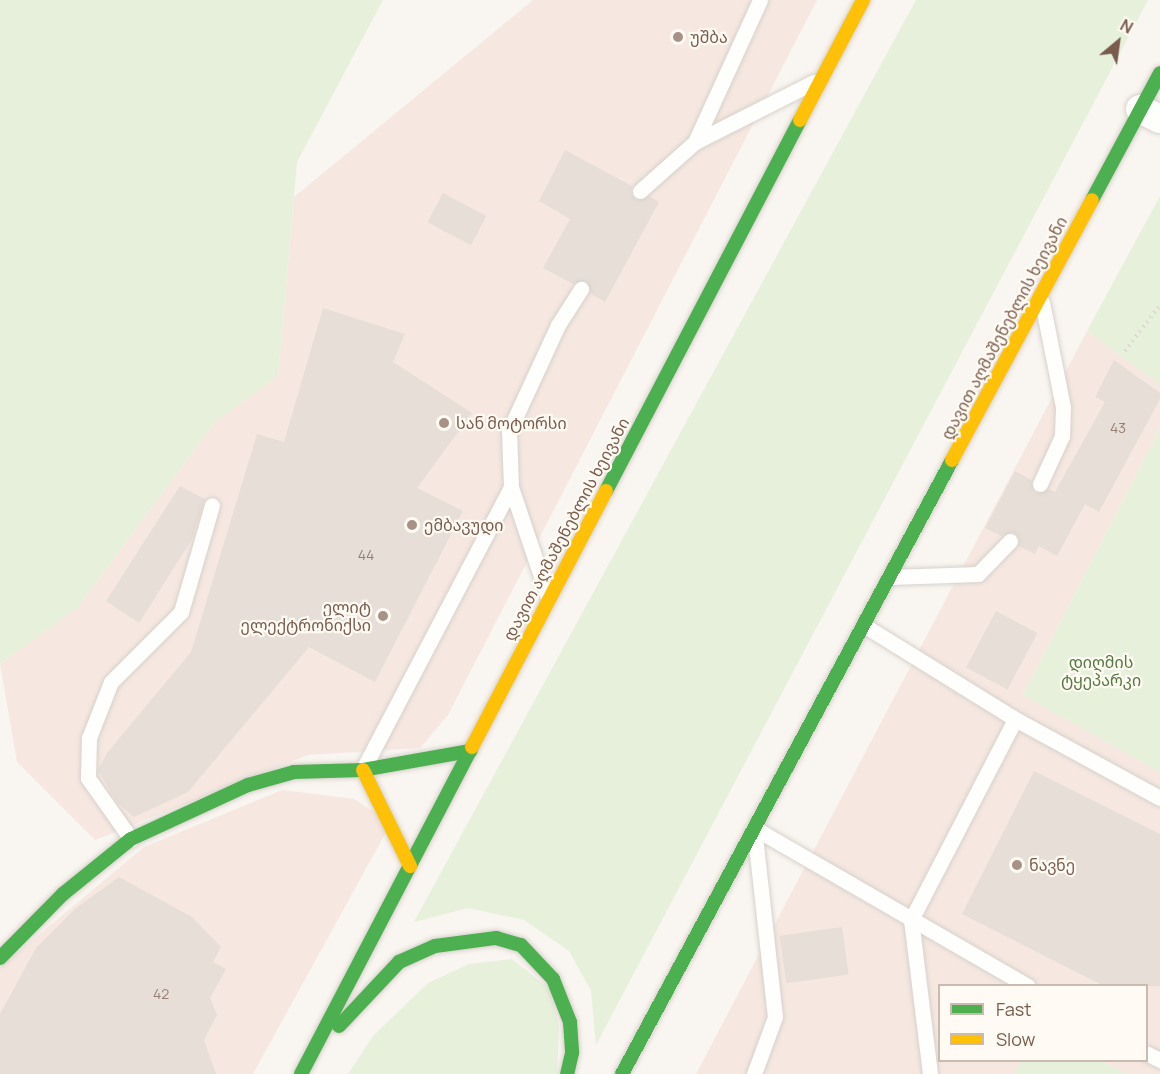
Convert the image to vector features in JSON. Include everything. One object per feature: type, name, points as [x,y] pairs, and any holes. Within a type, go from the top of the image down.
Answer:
[{"type":"main road","name":"დავით აღმაშენებლის ხეივანი","points":[[301,1074],[548,597],[863,0]]},
{"type":"main road","name":"დავით აღმაშენებლის ხეივანი","points":[[622,1074],[865,626],[1040,295],[1150,114],[1160,73]]},
{"type":"main road","points":[[0,958],[63,894],[131,839],[248,784],[294,772],[363,770],[470,751]]},
{"type":"main road","points":[[363,770],[410,866]]},
{"type":"main road","points":[[311,1056],[399,963],[435,946],[496,938],[521,945],[539,960],[553,979],[570,1022],[572,1053],[567,1074]]},
{"type":"lane","points":[[695,142],[760,0]]},
{"type":"lane","points":[[640,191],[695,142],[822,78]]},
{"type":"lane","points":[[548,597],[511,487],[508,431],[558,325],[581,289]]},
{"type":"lane","points":[[1040,295],[1063,407],[1062,436],[1040,484]]},
{"type":"lane","points":[[363,770],[511,487]]},
{"type":"lane","points":[[131,839],[88,778],[89,738],[111,682],[181,612],[212,505]]},
{"type":"lane","points":[[891,577],[978,574],[1010,541]]},
{"type":"lane","points":[[865,626],[1015,719],[1160,798]]},
{"type":"lane","points":[[930,1074],[911,920],[1015,719]]},
{"type":"lane","points":[[754,828],[1024,984]]},
{"type":"lane","points":[[754,828],[775,1017],[754,1074]]},
{"type":"path","points":[[1125,351],[1160,305]]},
{"type":"shaded area","points":[[533,0],[817,0],[448,715],[420,748],[308,755],[95,840],[17,762],[0,664],[77,608],[215,422],[278,376],[294,197]]},
{"type":"shaded area","points":[[1087,331],[1160,385],[1160,428],[1023,695],[1160,772],[1160,1074],[1127,1074],[1104,1062],[1148,1062],[1148,984],[938,984],[938,1062],[1021,1062],[1014,1074],[696,1074]]},
{"type":"shaded area","points":[[282,790],[354,799],[391,823],[253,1074],[0,1074],[0,967],[144,847]]},
{"type":"green space","points":[[0,0],[383,0],[297,162],[278,376],[215,422],[77,608],[0,664]]},
{"type":"green space","points":[[916,0],[1148,0],[596,1045],[591,991],[569,951],[524,920],[468,908],[414,922]]},
{"type":"green space","points":[[1160,196],[1160,385],[1087,331]]},
{"type":"green space","name":"დიღმის ტყეპარკი","points":[[1160,428],[1160,772],[1023,695]]},
{"type":"green space","points":[[512,959],[550,989],[559,1026],[557,1074],[348,1074],[373,1036],[428,983],[469,964]]},
{"type":"green space","points":[[1021,1062],[1104,1062],[1127,1074],[1014,1074]]},
{"type":"building","points":[[565,150],[632,186],[631,194],[636,200],[649,196],[659,202],[605,302],[590,293],[586,281],[573,284],[543,268],[570,219],[539,201]]},
{"type":"building","points":[[443,193],[486,216],[471,245],[428,222]]},
{"type":"building","points":[[323,308],[405,334],[393,362],[472,413],[417,488],[463,511],[375,682],[309,647],[188,792],[134,817],[117,802],[98,770],[107,753],[191,652],[257,434],[284,442]]},
{"type":"building","points":[[1114,360],[1160,393],[1160,399],[1099,512],[1085,504],[1057,556],[1039,546],[1035,554],[1018,546],[1019,538],[1013,532],[1001,536],[985,528],[1015,471],[1031,480],[1035,493],[1049,489],[1055,492],[1105,402],[1095,397]]},
{"type":"building","points":[[180,486],[205,499],[192,539],[139,623],[106,601]]},
{"type":"building","points":[[996,611],[1037,633],[1007,690],[966,668]]},
{"type":"building","points":[[1034,771],[1160,834],[1160,986],[1100,984],[962,914]]},
{"type":"building","points":[[119,877],[192,917],[221,947],[213,962],[226,969],[210,998],[217,1015],[204,1040],[216,1074],[0,1074],[0,1014],[36,948],[76,908]]},
{"type":"building","points":[[842,927],[849,975],[786,983],[780,936]]},
{"type":"traffic: fast","points":[[1092,200],[1160,73]]},
{"type":"traffic: fast","points":[[606,491],[800,120]]},
{"type":"traffic: fast","points":[[622,1074],[952,460]]},
{"type":"traffic: fast","points":[[301,1074],[472,747]]},
{"type":"traffic: fast","points":[[0,958],[63,894],[131,839],[248,785],[294,772],[363,770],[470,751]]},
{"type":"traffic: fast","points":[[339,1026],[399,962],[435,946],[496,938],[521,945],[553,979],[570,1022],[572,1053],[567,1074]]},
{"type":"traffic: slow","points":[[800,120],[863,0]]},
{"type":"traffic: slow","points":[[952,460],[1092,200]]},
{"type":"traffic: slow","points":[[472,747],[606,491]]},
{"type":"traffic: slow","points":[[363,770],[410,866]]},
{"type":"place","name":"უშბა","points":[[678,37]]},
{"type":"place","name":"სან მოტორსი","points":[[444,423]]},
{"type":"place","name":"ემბავუდი","points":[[412,525]]},
{"type":"place","name":"ელიტ ელექტრონიქსი","points":[[383,616]]},
{"type":"place","name":"ნავნე","points":[[1017,865]]}]
